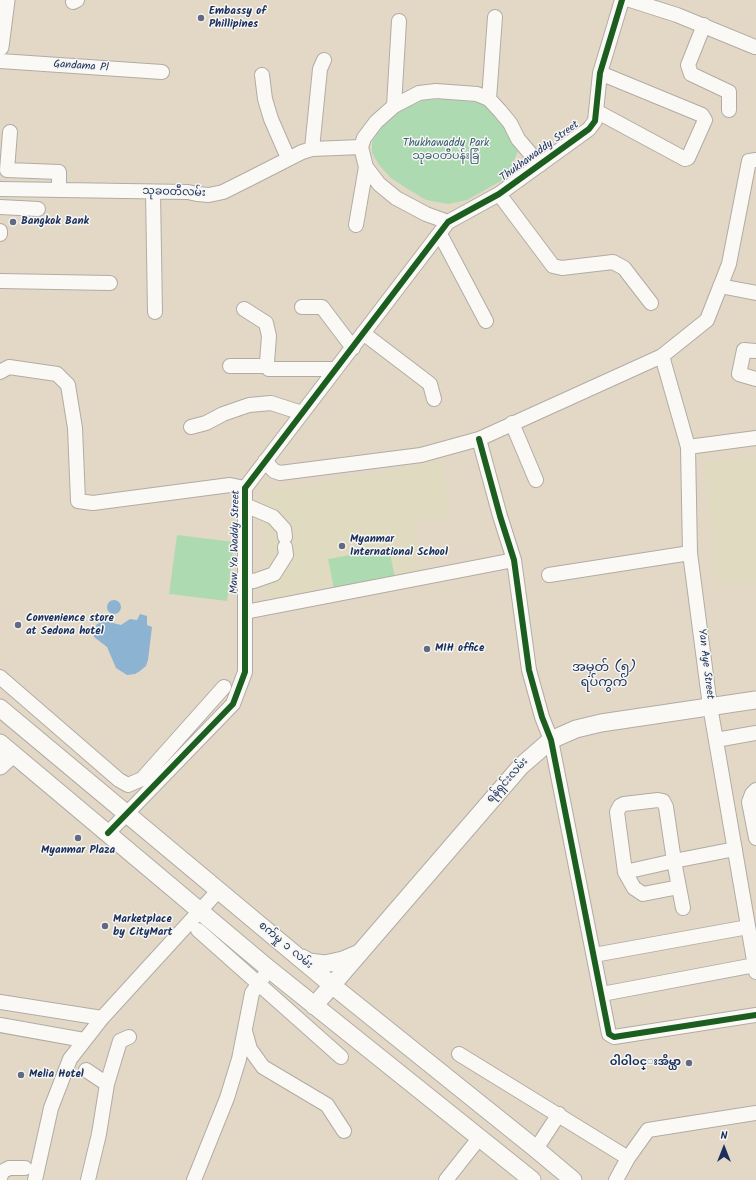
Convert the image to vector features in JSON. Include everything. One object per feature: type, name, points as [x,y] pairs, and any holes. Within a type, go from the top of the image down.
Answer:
[{"type":"main road","points":[[0,47],[6,0]]},
{"type":"main road","name":"ရန်ရှင်းလမ်း","points":[[314,1006],[333,986],[521,766],[551,740],[576,729],[601,723],[756,700]]},
{"type":"main road","name":"စက်မှု ၁ လမ်း","points":[[0,708],[127,812],[296,956],[573,1180]]},
{"type":"main road","points":[[0,766],[5,747],[20,724]]},
{"type":"main road","points":[[5,747],[314,1006],[532,1180]]},
{"type":"main road","points":[[296,956],[310,962],[325,964],[343,960],[361,952]]},
{"type":"main road","points":[[406,1079],[424,1059]]},
{"type":"main road","points":[[503,1156],[520,1136]]},
{"type":"street","name":"Thukhawaddy Street","points":[[444,228],[499,194],[589,129],[595,121],[600,74],[622,0]]},
{"type":"street","points":[[630,0],[704,25],[755,47]]},
{"type":"street","points":[[489,100],[495,17]]},
{"type":"street","points":[[394,106],[399,21]]},
{"type":"street","points":[[704,25],[688,65],[691,74],[729,92],[729,110]]},
{"type":"street","points":[[312,149],[320,69],[324,60]]},
{"type":"street","name":"Gandama Pl","points":[[0,61],[162,72]]},
{"type":"street","points":[[596,111],[685,159],[688,158],[705,120],[702,116],[600,74]]},
{"type":"street","points":[[262,75],[265,100],[271,120],[288,158]]},
{"type":"street","points":[[486,321],[444,228],[426,214],[396,198],[379,184],[366,167],[361,147],[364,138],[376,122],[394,106],[419,93],[436,91],[477,94],[489,100],[510,124],[518,139],[540,165]]},
{"type":"street","points":[[10,132],[7,170],[59,172],[59,190]]},
{"type":"street","name":"သုခဝတီလမ်း","points":[[0,189],[188,192],[209,195],[223,192],[288,158],[312,149],[361,147]]},
{"type":"street","points":[[265,461],[274,471],[280,472],[421,455],[479,438],[662,356],[707,320],[729,264],[750,162],[754,160]]},
{"type":"street","points":[[356,225],[366,167]]},
{"type":"street","points":[[153,192],[155,312]]},
{"type":"street","points":[[499,194],[554,266],[562,268],[613,262],[624,268],[651,303]]},
{"type":"street","points":[[0,207],[38,209]]},
{"type":"street","name":"Maw Ya Waddy Street","points":[[108,833],[233,704],[245,672],[245,488],[444,228]]},
{"type":"street","points":[[0,281],[110,283]]},
{"type":"street","points":[[720,286],[756,293]]},
{"type":"street","points":[[302,307],[322,307],[353,348]]},
{"type":"street","points":[[244,309],[266,323],[269,336],[268,366]]},
{"type":"street","points":[[363,333],[430,384],[434,399]]},
{"type":"street","points":[[756,351],[744,350],[739,374],[756,379]]},
{"type":"street","name":"Yan Aye Street","points":[[662,356],[688,447],[690,553],[710,706],[735,849],[752,935],[755,969]]},
{"type":"street","points":[[230,366],[268,366],[269,369],[275,370],[336,369]]},
{"type":"street","points":[[0,372],[9,367],[56,374],[68,385],[75,428],[78,501],[93,503],[230,485],[245,488]]},
{"type":"street","points":[[191,427],[206,423],[223,414],[249,405],[271,403],[302,413]]},
{"type":"street","points":[[512,423],[536,480]]},
{"type":"street","points":[[479,438],[500,516],[514,560],[530,670],[542,717],[551,740],[609,1034],[611,1036],[756,1015]]},
{"type":"street","points":[[688,447],[756,438]]},
{"type":"street","points":[[245,505],[273,517],[284,528],[286,555],[274,574],[254,580],[245,580]]},
{"type":"street","points":[[549,576],[690,553]]},
{"type":"street","points":[[245,612],[514,560]]},
{"type":"street","points":[[0,677],[119,780],[128,785],[142,779],[224,687]]},
{"type":"street","points":[[716,740],[756,733]]},
{"type":"street","points":[[756,790],[752,794],[749,802],[756,838]]},
{"type":"street","points":[[679,887],[643,894],[634,888],[626,872],[617,812],[620,806],[624,804],[658,800],[663,801],[666,807],[683,908]]},
{"type":"street","points":[[626,872],[735,849]]},
{"type":"street","points":[[35,1180],[51,1108],[70,1059],[102,1018],[218,891]]},
{"type":"street","points":[[198,930],[341,1057]]},
{"type":"street","points":[[594,955],[752,935]]},
{"type":"street","points":[[194,1180],[227,1098],[239,1059],[244,1026],[252,993],[260,984],[269,969]]},
{"type":"street","points":[[602,994],[755,969]]},
{"type":"street","points":[[0,1002],[102,1018]]},
{"type":"street","points":[[0,1025],[84,1040]]},
{"type":"street","points":[[244,1026],[250,1049],[262,1067],[278,1074],[327,1105],[344,1131]]},
{"type":"street","points":[[88,1180],[99,1134],[107,1084],[120,1041],[129,1037]]},
{"type":"street","points":[[459,1054],[559,1114],[628,1158]]},
{"type":"street","points":[[86,1070],[107,1084]]},
{"type":"street","points":[[536,1149],[559,1114]]},
{"type":"street","points":[[616,1180],[628,1158],[648,1130],[756,1114]]},
{"type":"street","points":[[446,1180],[480,1137]]},
{"type":"street","points":[[0,1178],[2,1172],[9,1168],[25,1168]]},
{"type":"shaded area","points":[[756,456],[756,582],[717,586],[704,462]]},
{"type":"shaded area","name":"Myanmar International School","points":[[442,461],[450,517],[415,521],[423,571],[267,599],[261,492]]},
{"type":"green space","name":"Thukhawaddy Park သုခဝတီပန်းခြံ","points":[[450,99],[480,103],[495,113],[511,135],[518,151],[512,165],[501,181],[467,200],[448,204],[426,200],[391,178],[379,165],[372,153],[372,142],[380,128],[397,112],[424,100]]},
{"type":"green space","points":[[177,535],[234,542],[227,601],[169,594]]},
{"type":"green space","points":[[389,548],[395,578],[334,589],[328,559]]},
{"type":"water","points":[[111,600],[117,600],[121,604],[121,610],[117,614],[111,614],[107,610],[107,604]]},
{"type":"water","points":[[140,614],[147,616],[147,625],[152,627],[148,660],[146,666],[140,671],[135,674],[127,675],[116,668],[107,647],[94,637],[94,630],[97,624],[105,621],[121,625],[130,619],[137,620]]},
{"type":"cycle path","points":[[108,833],[233,704],[245,672],[245,488],[448,222],[499,194],[589,129],[595,121],[600,73],[622,0]]},
{"type":"cycle path","points":[[479,439],[500,516],[514,560],[529,670],[542,717],[551,740],[609,1034],[614,1037],[756,1015]]},
{"type":"place","name":"Embassy of Phillipines","points":[[201,18]]},
{"type":"place","name":"Bangkok Bank","points":[[13,222]]},
{"type":"place","name":"Myanmar International School","points":[[342,546]]},
{"type":"place","name":"Convenience store at Sedona hotel","points":[[18,625]]},
{"type":"place","name":"MIH office","points":[[427,649]]},
{"type":"place","name":"Myanmar Plaza","points":[[78,838]]},
{"type":"place","name":"Marketplace by CityMart","points":[[105,926]]},
{"type":"place","name":"ဝါဝါဝင္းအိမ္ယာ","points":[[689,1063]]},
{"type":"place","name":"Melia Hotel","points":[[21,1075]]},
{"type":"district","name":"အမှတ် (၅) ရပ်ကွက်","points":[[604,676]]}]
